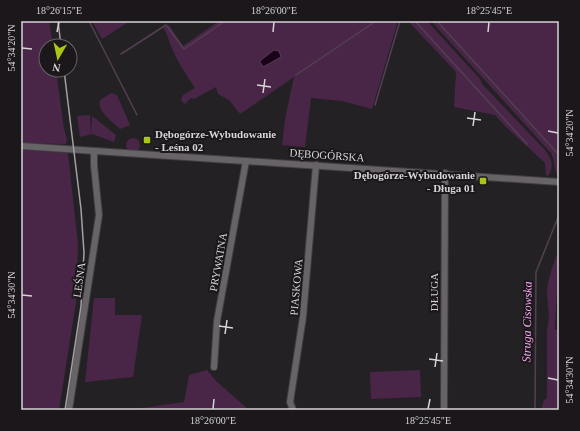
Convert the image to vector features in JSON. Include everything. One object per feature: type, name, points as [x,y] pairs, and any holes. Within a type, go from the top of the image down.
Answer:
[{"type":"street","name":"DĘBOGÓRSKA","points":[[21,146],[94,152],[445,173],[559,182]]},
{"type":"street","name":"LEŚNA","points":[[69,410],[99,215],[94,152]]},
{"type":"street","name":"PRYWATNA","points":[[214,366],[217,321],[246,160]]},
{"type":"street","name":"PIASKOWA","points":[[293,410],[290,402],[303,317],[316,165]]},
{"type":"street","name":"DŁUGA","points":[[444,410],[445,173]]},
{"type":"shaded area","points":[[21,21],[49,21],[52,38],[38,38],[38,78],[57,78],[64,129],[67,139],[66,144],[21,143]]},
{"type":"shaded area","points":[[92,21],[130,21],[102,39]]},
{"type":"shaded area","points":[[219,21],[398,21],[372,109],[342,101],[311,98],[305,147],[282,145],[285,119],[294,77],[240,114],[229,100],[218,94],[216,87],[194,99],[191,98],[185,104],[182,102],[181,99],[183,95],[195,88],[176,57],[163,28],[169,25],[183,46]]},
{"type":"shaded area","points":[[408,21],[427,21],[480,79],[483,85],[545,150],[552,165],[548,176],[546,175],[545,163],[495,115],[454,107],[456,72]]},
{"type":"shaded area","points":[[431,21],[559,21],[559,178],[551,153]]},
{"type":"shaded area","points":[[274,50],[279,51],[281,57],[263,67],[260,62],[261,60]]},
{"type":"shaded area","points":[[111,93],[117,95],[130,125],[120,129],[103,112],[100,100]]},
{"type":"shaded area","points":[[90,115],[91,134],[92,116],[116,135],[114,142],[92,134],[80,137],[77,116]]},
{"type":"shaded area","points":[[130,138],[136,138],[140,142],[140,148],[136,152],[130,152],[126,148],[126,142]]},
{"type":"shaded area","points":[[21,150],[68,153],[78,244],[76,302],[59,410],[21,410]]},
{"type":"shaded area","points":[[559,249],[555,329],[559,331],[559,410],[541,410],[544,400],[547,398],[547,329],[549,315],[547,291],[550,275]]},
{"type":"shaded area","points":[[94,298],[115,298],[115,315],[142,315],[133,377],[85,382]]},
{"type":"shaded area","points":[[207,370],[216,381],[249,410],[128,410],[184,402],[189,375]]},
{"type":"shaded area","points":[[420,370],[421,397],[371,399],[370,372]]},
{"type":"waterway","points":[[89,21],[137,115]]},
{"type":"waterway","points":[[121,54],[166,25],[184,49],[225,21]]},
{"type":"waterway","points":[[296,75],[376,21]]},
{"type":"waterway","points":[[375,105],[400,21]]},
{"type":"waterway","points":[[415,21],[527,144]]},
{"type":"waterway","name":"Struga Cisowska","points":[[437,21],[559,155]]},
{"type":"waterway","name":"Struga Cisowska","points":[[535,410],[536,272],[559,215]]},
{"type":"railway","points":[[58,21],[60,38]]},
{"type":"railway","points":[[65,78],[81,209],[84,253],[81,306],[65,410]]},
{"type":"place","name":"Dębogórze-Wybudowanie - Leśna 02","points":[[147,140]]},
{"type":"place","name":"Dębogórze-Wybudowanie - Długa 01","points":[[483,181]]}]
